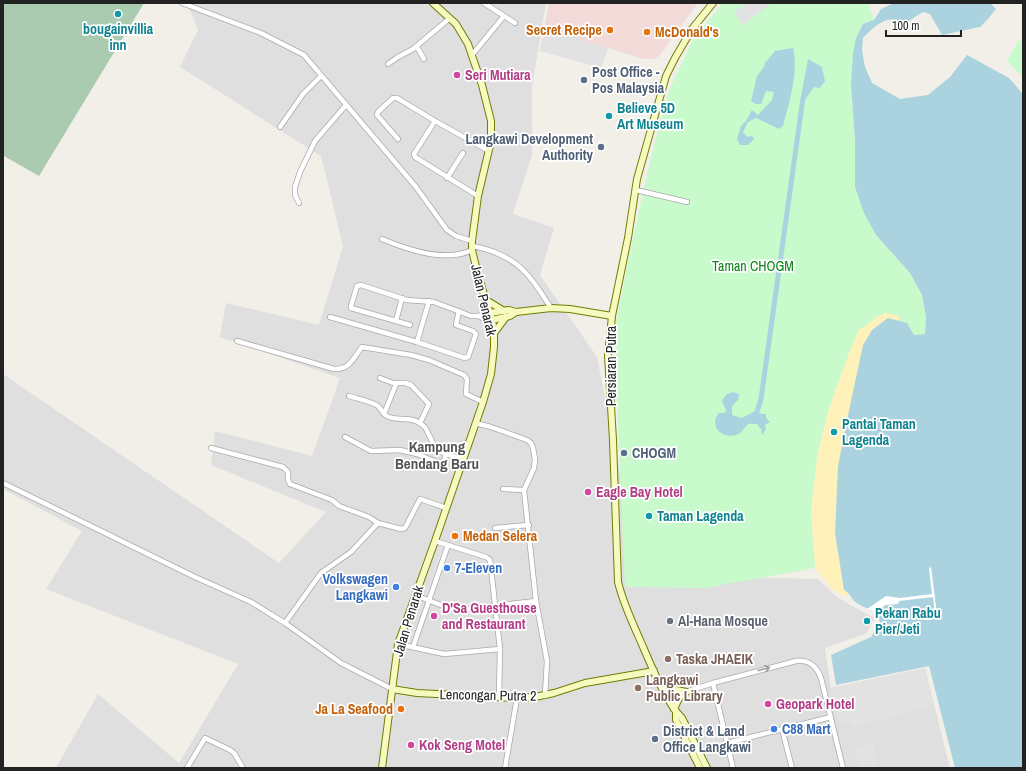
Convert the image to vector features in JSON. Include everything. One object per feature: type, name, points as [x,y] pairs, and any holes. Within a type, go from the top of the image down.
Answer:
[{"type":"main road","name":"Jalan Penarak","points":[[382,768],[398,644],[483,402],[492,365],[494,333],[492,320],[472,246],[478,196],[491,140],[491,121],[482,85],[468,44],[456,24],[433,3]]},
{"type":"main road","name":"Persiaran Putra","points":[[706,768],[682,718],[675,711],[654,671],[624,604],[618,582],[608,356],[612,316],[637,179],[666,76],[692,28],[713,3]]},
{"type":"main road","points":[[486,300],[505,314]]},
{"type":"main road","points":[[490,313],[505,314],[551,308],[570,309],[612,316]]},
{"type":"main road","points":[[492,320],[505,314]]},
{"type":"main road","points":[[494,333],[505,314]]},
{"type":"main road","name":"Lencongan Putra 2","points":[[392,689],[417,693],[517,698],[545,696],[585,683],[654,671]]},
{"type":"main road","points":[[662,687],[686,692]]},
{"type":"main road","points":[[675,711],[679,698],[686,692]]},
{"type":"main road","name":"Persiaran Putra","points":[[675,711],[676,720],[700,768]]},
{"type":"street","points":[[182,3],[261,33],[299,52],[309,60],[427,201],[447,230],[472,246],[494,252],[518,265],[526,272],[551,308]]},
{"type":"street","points":[[484,3],[514,23]]},
{"type":"street","points":[[472,55],[504,16]]},
{"type":"street","points":[[388,64],[417,47],[450,18]]},
{"type":"street","points":[[417,47],[424,59]]},
{"type":"street","points":[[280,127],[303,94],[321,76]]},
{"type":"street","points":[[398,139],[377,115],[378,112],[393,98],[398,98],[435,121],[489,151]]},
{"type":"street","points":[[299,203],[295,195],[295,187],[303,166],[315,141],[346,105]]},
{"type":"street","points":[[435,121],[414,156],[478,196]]},
{"type":"street","points":[[447,178],[463,153]]},
{"type":"street","points":[[636,190],[687,202]]},
{"type":"street","points":[[382,239],[409,249],[441,255],[454,256],[464,254],[472,246]]},
{"type":"street","points":[[410,325],[353,309],[351,306],[357,286],[361,285],[407,300],[429,301],[441,304],[471,316],[479,316],[490,313]]},
{"type":"street","points":[[396,321],[402,298]]},
{"type":"street","points":[[417,342],[429,301]]},
{"type":"street","points":[[330,317],[417,342],[464,358],[468,357],[476,334],[473,331],[456,325],[459,311]]},
{"type":"street","points":[[479,316],[485,320],[492,320]]},
{"type":"street","points":[[237,341],[334,369],[346,368],[362,347],[411,355],[429,360],[464,375],[467,378],[466,394],[483,402]]},
{"type":"street","points":[[380,378],[396,384],[405,383],[411,385],[429,404],[420,423]]},
{"type":"street","points":[[384,414],[396,384]]},
{"type":"street","points":[[350,396],[374,404],[390,418],[412,419],[420,423],[426,428],[435,447],[440,452],[463,459]]},
{"type":"street","points":[[475,423],[491,427],[527,440],[531,443],[535,459],[534,468],[524,490],[529,525],[536,601],[547,661],[545,696]]},
{"type":"street","points":[[345,437],[371,450],[400,450],[417,454],[439,463],[444,461],[446,455]]},
{"type":"street","points":[[211,448],[283,467],[288,472],[288,480],[290,484],[332,500],[339,506],[378,523],[401,529],[405,528],[420,499],[446,508]]},
{"type":"street","points":[[3,483],[195,577],[251,602],[285,623],[341,663],[392,689]]},
{"type":"street","points":[[503,488],[524,490]]},
{"type":"street","points":[[285,623],[321,573],[351,552],[378,523]]},
{"type":"street","points":[[494,528],[529,525]]},
{"type":"street","points":[[435,541],[486,557],[490,560],[500,649],[499,697]]},
{"type":"street","points":[[413,647],[448,544]]},
{"type":"street","points":[[415,595],[429,599],[451,609],[460,610],[536,601]]},
{"type":"street","points":[[398,644],[444,654],[500,649]]},
{"type":"street","points":[[668,698],[713,683],[801,660],[810,663],[817,669],[821,678],[843,768]]},
{"type":"street","points":[[713,683],[733,768]]},
{"type":"street","points":[[504,767],[517,698]]},
{"type":"street","points":[[727,743],[831,717]]},
{"type":"street","points":[[782,729],[792,768]]},
{"type":"street","points":[[187,768],[205,738],[234,753],[243,768]]},
{"type":"shaded area","points":[[187,3],[546,3],[532,87],[532,155],[513,214],[554,228],[540,275],[597,357],[640,575],[818,579],[838,598],[874,618],[867,633],[825,648],[831,688],[925,668],[950,768],[56,768],[98,694],[179,763],[238,664],[46,589],[82,531],[3,489],[3,374],[279,563],[326,512],[211,465],[215,431],[312,456],[340,378],[220,337],[226,303],[319,325],[343,246],[321,156],[180,67],[198,30]]},
{"type":"shaded area","points":[[549,3],[698,3],[659,56],[654,59],[643,59],[608,48],[601,68],[540,51]]},
{"type":"shaded area","points":[[746,3],[772,3],[743,25],[734,12]]},
{"type":"shaded area","points":[[545,28],[608,48],[601,68],[540,51]]},
{"type":"shaded area","points":[[442,545],[446,546],[428,597],[425,596]]},
{"type":"shaded area","points":[[925,668],[934,706],[852,727],[851,721],[839,724],[831,688]]},
{"type":"shaded area","points":[[873,744],[879,767],[859,768],[854,749]]},
{"type":"sand","name":"Pantai Taman Lagenda","points":[[886,313],[899,316],[899,321],[888,318],[872,330],[863,345],[850,594],[843,596],[832,589],[815,568],[811,512],[817,456],[829,408],[858,331],[878,316]]},
{"type":"green space","points":[[3,3],[144,3],[39,176],[3,154]]},
{"type":"green space","name":"Taman CHOGM","points":[[723,3],[864,3],[869,5],[874,20],[863,24],[851,85],[855,141],[855,187],[876,235],[910,273],[922,295],[926,317],[925,334],[914,335],[907,323],[899,321],[899,316],[886,313],[878,316],[858,331],[829,408],[817,456],[811,512],[815,568],[705,588],[625,587],[615,326],[641,201],[654,145],[670,88],[693,39]]},
{"type":"green space","points":[[1019,40],[1023,41],[1023,78],[1007,61]]},
{"type":"water","points":[[894,3],[990,3],[996,9],[980,27],[942,35],[930,14],[923,12],[904,24],[895,20],[886,20],[882,22],[873,28],[863,38],[862,50],[865,67],[872,83],[900,99],[928,95],[950,77],[967,55],[1009,78],[1023,94],[1023,768],[955,768],[929,666],[836,685],[831,655],[871,637],[880,623],[878,612],[858,604],[844,590],[835,533],[838,466],[863,345],[872,330],[888,318],[907,323],[914,335],[925,334],[926,317],[922,295],[910,273],[876,235],[864,213],[855,187],[855,140],[851,85],[853,54],[856,38],[863,24],[874,20],[881,9]]},
{"type":"water","points":[[793,48],[795,57],[794,77],[783,126],[779,129],[756,118],[748,122],[743,132],[747,137],[752,136],[754,139],[748,145],[740,145],[737,139],[741,126],[746,121],[752,110],[758,115],[772,100],[774,92],[766,91],[761,104],[756,104],[751,101],[757,76],[775,51]]},
{"type":"water","points":[[808,59],[822,67],[825,81],[820,88],[814,87],[805,100],[801,97]]},
{"type":"water","points":[[733,392],[739,394],[738,400],[732,406],[732,415],[742,418],[755,411],[766,414],[766,418],[770,422],[765,425],[766,429],[762,435],[761,429],[757,424],[748,424],[741,432],[731,436],[718,430],[715,422],[716,418],[719,413],[725,413],[726,409],[722,400],[727,394]]},
{"type":"pier","points":[[931,567],[937,614],[935,615],[933,597],[899,601],[898,604],[885,605],[878,612],[867,609],[886,596],[900,598],[932,594],[929,568]]},
{"type":"waterway","points":[[757,412],[761,399],[803,98]]},
{"type":"place","name":"bougainvillia inn","points":[[118,14]]},
{"type":"place","name":"Secret Recipe","points":[[610,30]]},
{"type":"place","name":"McDonald's","points":[[647,32]]},
{"type":"place","name":"Seri Mutiara","points":[[457,75]]},
{"type":"place","name":"Post Office - Pos Malaysia","points":[[584,80]]},
{"type":"place","name":"Believe 5D Art Museum","points":[[609,116]]},
{"type":"place","name":"Langkawi Development Authority","points":[[601,147]]},
{"type":"place","name":"Pantai Taman Lagenda","points":[[834,432]]},
{"type":"place","name":"CHOGM","points":[[624,453]]},
{"type":"place","name":"Eagle Bay Hotel","points":[[588,492]]},
{"type":"place","name":"Taman Lagenda","points":[[649,516]]},
{"type":"place","name":"Medan Selera","points":[[455,536]]},
{"type":"place","name":"7-Eleven","points":[[447,568]]},
{"type":"place","name":"Volkswagen Langkawi","points":[[396,587]]},
{"type":"place","name":"D'Sa Guesthouse and Restaurant","points":[[434,616]]},
{"type":"place","name":"Al-Hana Mosque","points":[[670,621]]},
{"type":"place","name":"Pekan Rabu Pier/Jeti","points":[[867,621]]},
{"type":"place","name":"Taska JHAEIK","points":[[668,659]]},
{"type":"place","name":"Langkawi Public Library","points":[[638,688]]},
{"type":"place","name":"Geopark Hotel","points":[[768,704]]},
{"type":"place","name":"Ja La Seafood","points":[[401,709]]},
{"type":"place","name":"C88 Mart","points":[[774,729]]},
{"type":"place","name":"District & Land Office Langkawi","points":[[655,739]]},
{"type":"place","name":"Kok Seng Motel","points":[[411,745]]},
{"type":"district","name":"Kampung Bendang Baru","points":[[437,456]]}]
